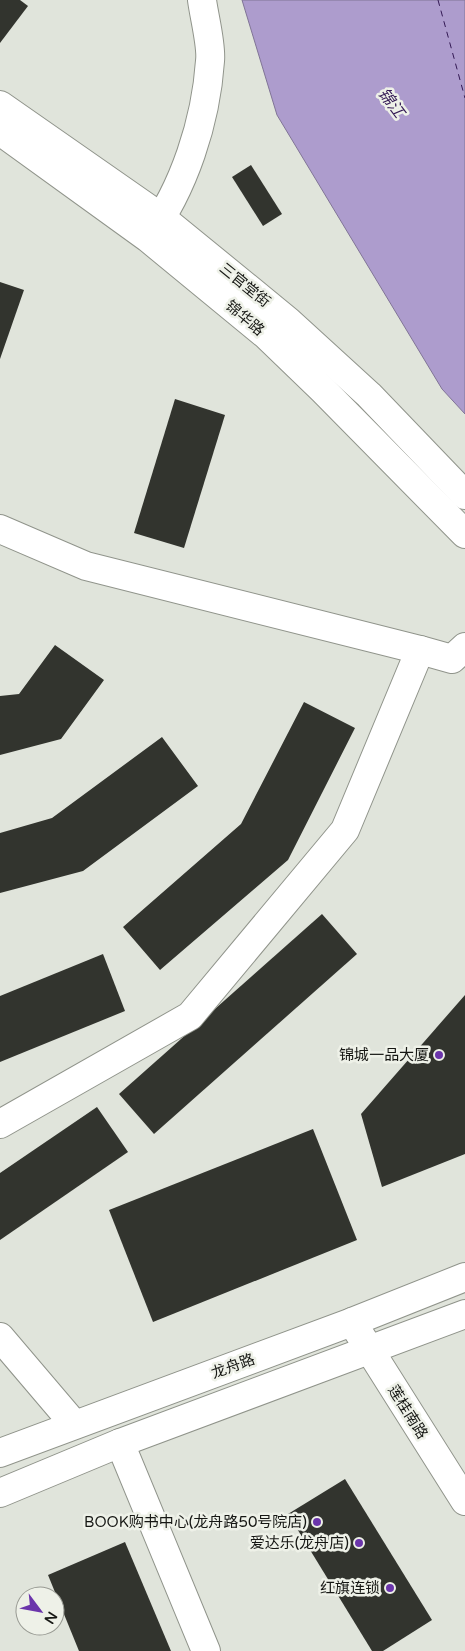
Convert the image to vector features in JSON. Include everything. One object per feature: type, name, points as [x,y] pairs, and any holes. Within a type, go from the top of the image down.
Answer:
[{"type":"main road","points":[[155,228],[183,177],[202,114],[211,59],[202,0]]},
{"type":"main road","name":"三官堂街","points":[[0,104],[155,228],[288,321],[369,395],[465,495]]},
{"type":"main road","name":"锦华路","points":[[0,131],[155,228],[323,390],[465,534]]},
{"type":"main road","points":[[0,529],[86,566],[452,659],[465,647]]},
{"type":"main road","points":[[0,1124],[190,1016],[346,830],[420,650]]},
{"type":"main road","name":"龙舟路","points":[[0,1453],[352,1322],[465,1277]]},
{"type":"main road","points":[[0,1493],[120,1443],[465,1314]]},
{"type":"main road","name":"莲桂南路","points":[[352,1322],[465,1501]]},
{"type":"main road","points":[[0,1337],[74,1424]]},
{"type":"main road","points":[[120,1443],[206,1651]]},
{"type":"water","name":"锦江","points":[[242,0],[465,0],[465,414],[442,389],[277,115]]},
{"type":"building","points":[[0,0],[20,0],[28,6],[0,43]]},
{"type":"building","points":[[251,165],[282,214],[263,226],[232,177]]},
{"type":"building","points":[[0,282],[24,290],[0,359]]},
{"type":"building","points":[[175,399],[225,415],[184,548],[134,533]]},
{"type":"building","points":[[55,645],[104,680],[61,739],[0,755],[0,696],[19,694]]},
{"type":"building","points":[[304,702],[355,728],[288,860],[160,970],[123,927],[241,824]]},
{"type":"building","points":[[162,737],[198,786],[83,871],[0,893],[0,833],[52,818]]},
{"type":"building","points":[[322,914],[357,954],[154,1134],[119,1094]]},
{"type":"building","points":[[103,954],[125,1011],[0,1062],[0,996]]},
{"type":"building","name":"锦城一品大厦","points":[[465,995],[465,1154],[382,1187],[361,1114]]},
{"type":"building","points":[[97,1107],[128,1152],[0,1240],[0,1173]]},
{"type":"building","points":[[313,1129],[357,1240],[153,1322],[109,1210]]},
{"type":"building","points":[[345,1479],[432,1620],[383,1651],[372,1651],[288,1514]]},
{"type":"building","points":[[125,1542],[171,1651],[79,1651],[65,1617],[65,1586],[52,1586],[48,1575]]},
{"type":"ferry route","points":[[438,0],[465,98]]},
{"type":"place","name":"锦城一品大厦","points":[[439,1055]]},
{"type":"place","name":"BOOK购书中心(龙舟路50号院店)","points":[[317,1522]]},
{"type":"place","name":"爱达乐(龙舟店)","points":[[359,1543]]},
{"type":"place","name":"红旗连锁","points":[[390,1588]]}]
